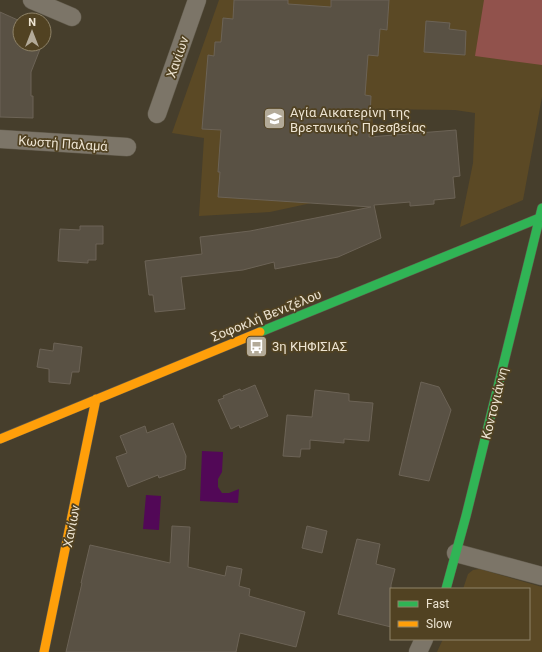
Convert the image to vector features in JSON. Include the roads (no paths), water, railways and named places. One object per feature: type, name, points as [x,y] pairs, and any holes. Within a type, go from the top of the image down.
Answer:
[{"type":"street","points":[[32,0],[72,17]]},
{"type":"street","name":"Χανίων","points":[[157,114],[197,0]]},
{"type":"street","name":"Κωστή Παλαμά","points":[[0,139],[127,147]]},
{"type":"street","name":"Σοφοκλή Βενιζέλου","points":[[0,439],[541,214]]},
{"type":"street","name":"Κοντογιάννη","points":[[446,588],[541,214]]},
{"type":"street","name":"Χανίων","points":[[44,652],[96,399]]},
{"type":"street","points":[[456,552],[542,576]]},
{"type":"street","points":[[418,652],[424,640]]},
{"type":"place","name":"Αγία Αικατερίνη της Βρετανικής Πρεσβείας","points":[[275,119]]},
{"type":"place","name":"3η ΚΗΦΙΣΙΑΣ","points":[[257,346]]}]
